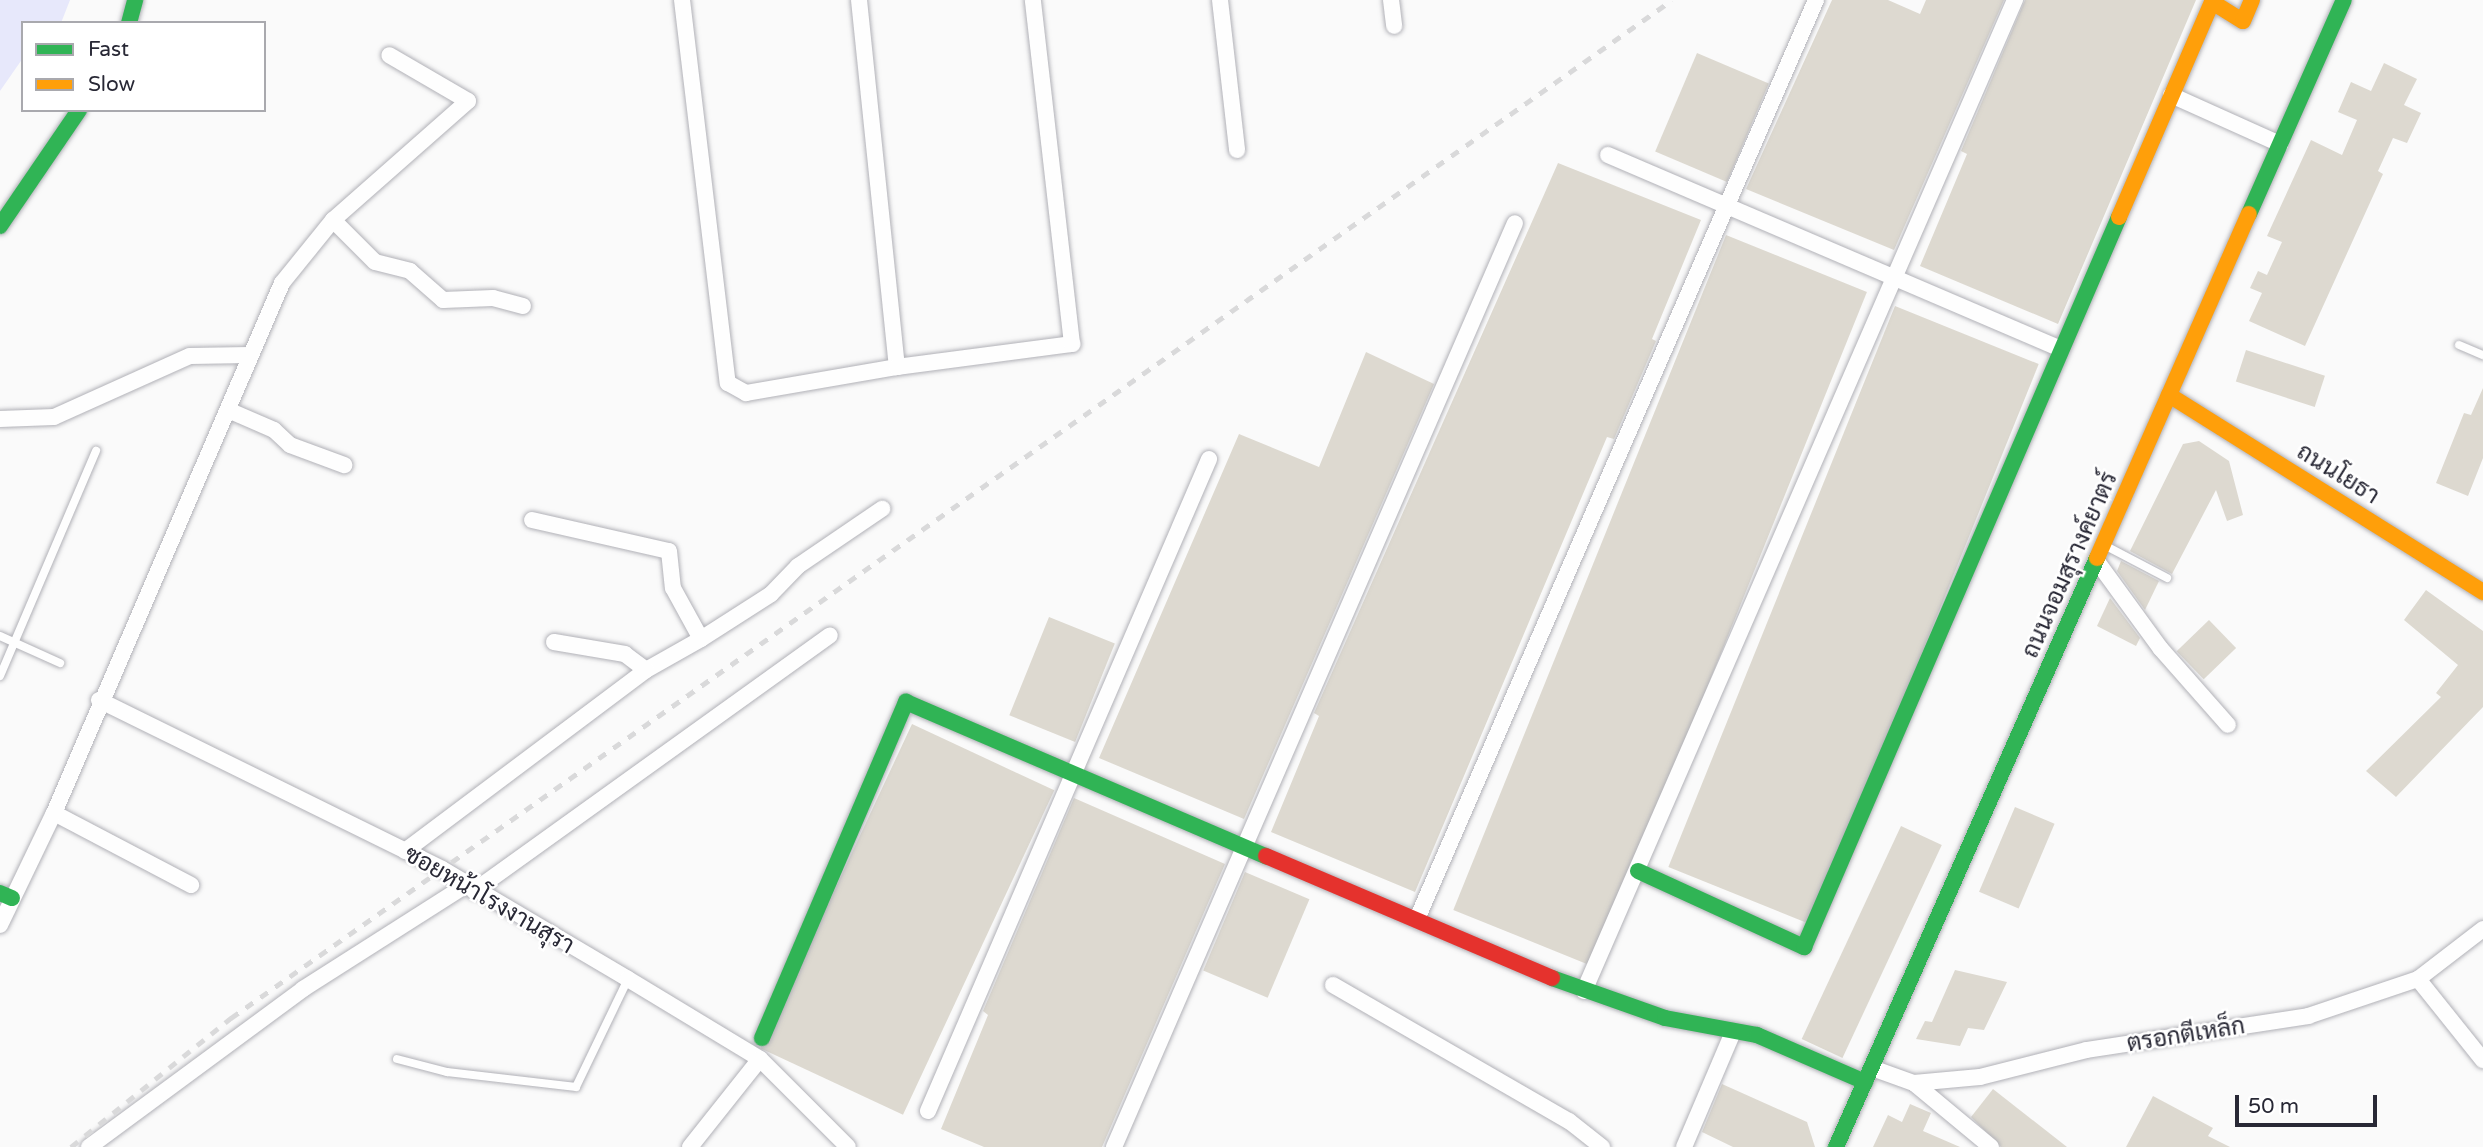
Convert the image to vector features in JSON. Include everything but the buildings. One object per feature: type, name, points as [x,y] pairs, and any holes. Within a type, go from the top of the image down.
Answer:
[{"type":"street","points":[[130,21],[135,0]]},
{"type":"street","points":[[682,0],[728,383],[746,393],[897,367],[1072,344],[1033,0]]},
{"type":"street","points":[[859,0],[897,367]]},
{"type":"street","points":[[1220,0],[1237,150]]},
{"type":"street","points":[[1391,0],[1394,26]]},
{"type":"street","points":[[1417,919],[1816,0]]},
{"type":"street","points":[[1584,991],[2015,0]]},
{"type":"street","points":[[1638,872],[1804,947],[2211,1],[2243,21],[2252,0]]},
{"type":"street","name":"ถนนจอมสุรางค์ยาตร์","points":[[1836,1147],[2344,0]]},
{"type":"street","points":[[0,925],[6,896],[54,813],[99,700],[282,283],[333,220],[468,101],[389,55]]},
{"type":"street","points":[[2171,95],[2280,144]]},
{"type":"street","points":[[0,226],[78,112]]},
{"type":"street","points":[[1608,155],[1724,209],[2060,349]]},
{"type":"street","points":[[333,220],[375,262],[410,271],[443,300],[493,298],[523,306]]},
{"type":"street","points":[[1114,1147],[1515,223]]},
{"type":"street","points":[[0,419],[54,417],[190,356],[249,355]]},
{"type":"street","name":"ถนนโยธา","points":[[2169,395],[2483,593]]},
{"type":"street","points":[[228,410],[274,430],[290,445],[344,465]]},
{"type":"street","points":[[928,1111],[1209,460]]},
{"type":"street","points":[[405,851],[646,670],[771,594],[798,566],[882,509]]},
{"type":"street","points":[[532,520],[670,551],[673,588],[701,639]]},
{"type":"street","points":[[2096,560],[2161,649],[2228,725]]},
{"type":"street","points":[[89,1147],[281,1004],[470,888],[830,635]]},
{"type":"street","points":[[554,642],[625,654],[646,670]]},
{"type":"street","name":"ซอยหน้าโรงงานสุรา","points":[[99,700],[405,851],[628,979],[760,1059],[848,1147]]},
{"type":"street","points":[[762,1038],[906,702],[1584,991],[1665,1018],[1757,1035],[1869,1075]]},
{"type":"street","points":[[54,813],[191,885]]},
{"type":"street","name":"ตรอกตีเหล็ก","points":[[1869,1075],[1914,1083],[1980,1077],[2087,1050],[2308,1016],[2418,979],[2483,929]]},
{"type":"street","points":[[2418,979],[2483,1060]]},
{"type":"street","points":[[1334,985],[1569,1121],[1602,1147]]},
{"type":"street","points":[[1684,1147],[1733,1032]]},
{"type":"street","points":[[691,1147],[760,1059]]},
{"type":"street","points":[[1914,1083],[1991,1147]]},
{"type":"lane","points":[[2459,345],[2483,355]]},
{"type":"lane","points":[[0,676],[96,452]]},
{"type":"lane","points":[[2103,545],[2167,578]]},
{"type":"lane","points":[[0,636],[60,663]]},
{"type":"lane","points":[[397,1059],[447,1072],[576,1087],[628,979]]},
{"type":"water","points":[[0,0],[70,0],[62,21],[21,21],[21,61],[0,91]]},
{"type":"railway","points":[[71,1147],[231,1018],[1672,0]]},
{"type":"traffic: fast","points":[[130,21],[135,0]]},
{"type":"traffic: fast","points":[[2249,214],[2344,0]]},
{"type":"traffic: fast","points":[[0,226],[78,112]]},
{"type":"traffic: fast","points":[[1638,871],[1804,947],[2119,217]]},
{"type":"traffic: fast","points":[[1836,1147],[2097,558]]},
{"type":"traffic: fast","points":[[762,1038],[906,702],[1266,856]]},
{"type":"traffic: fast","points":[[0,893],[12,898]]},
{"type":"traffic: fast","points":[[1552,978],[1665,1018],[1757,1035],[1865,1082]]},
{"type":"traffic: slow","points":[[2119,217],[2212,2],[2243,21],[2252,0]]},
{"type":"traffic: slow","points":[[2097,558],[2249,214]]},
{"type":"traffic: slow","points":[[2169,395],[2483,592]]},
{"type":"traffic: jam","points":[[1266,856],[1552,978]]}]
